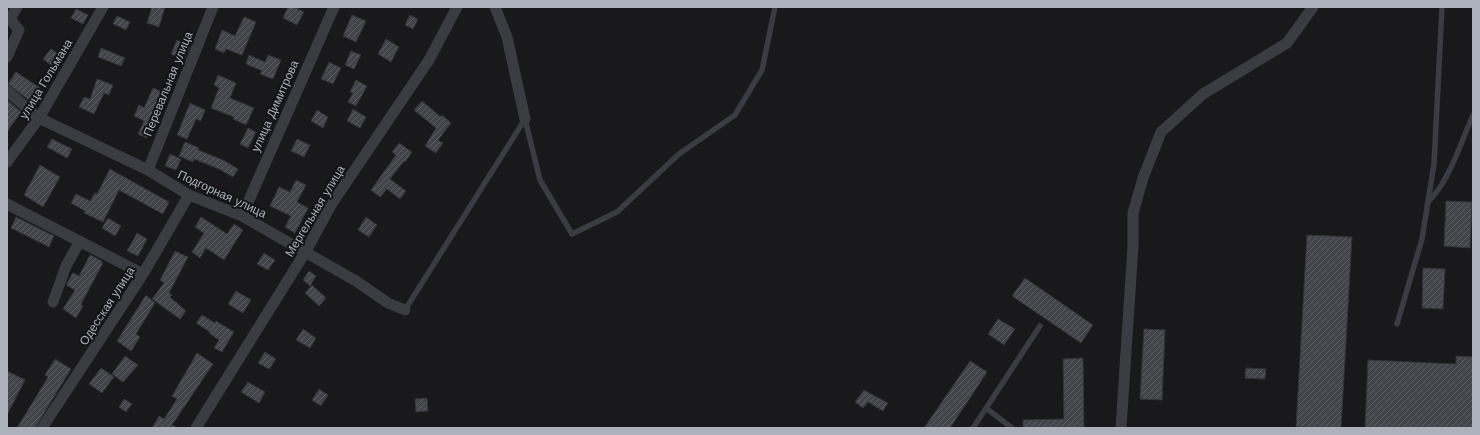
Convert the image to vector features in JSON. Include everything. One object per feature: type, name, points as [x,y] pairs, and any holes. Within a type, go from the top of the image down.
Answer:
[{"type":"street","points":[[7,57],[19,30],[8,18],[17,7]]},
{"type":"street","name":"улица Гольмана","points":[[8,156],[39,118],[103,7]]},
{"type":"street","name":"Перевальная улица","points":[[148,170],[213,7]]},
{"type":"street","name":"улица Димитрова","points":[[242,216],[334,7]]},
{"type":"street","name":"Мергельная улица","points":[[196,428],[306,251],[331,205],[429,60],[457,7]]},
{"type":"street","points":[[495,7],[507,37],[525,119]]},
{"type":"street","points":[[1121,428],[1133,246],[1133,212],[1143,178],[1161,132],[1203,94],[1287,43],[1313,7]]},
{"type":"street","name":"Подгорная улица","points":[[7,91],[39,118],[148,170],[189,195],[242,216],[306,251],[356,281],[388,303],[406,310]]},
{"type":"street","name":"Одесская улица","points":[[42,428],[143,274],[189,195]]},
{"type":"street","points":[[7,204],[143,274]]},
{"type":"street","points":[[53,302],[66,266],[80,241]]},
{"type":"lane","points":[[525,119],[540,180],[572,234],[617,212],[679,154],[735,115],[762,70],[775,7]]},
{"type":"lane","points":[[1397,324],[1422,239],[1434,164],[1442,7]]},
{"type":"lane","points":[[1428,202],[1436,194],[1446,176],[1473,115]]},
{"type":"lane","points":[[406,310],[525,119]]},
{"type":"lane","points":[[973,428],[1040,326]]},
{"type":"lane","points":[[986,408],[1012,428]]},
{"type":"building","points":[[152,7],[165,7],[159,27],[147,23]]},
{"type":"building","points":[[288,7],[294,7],[304,12],[297,25],[283,18]]},
{"type":"building","points":[[76,9],[88,15],[83,24],[71,18]]},
{"type":"building","points":[[352,15],[366,21],[356,42],[343,36]]},
{"type":"building","points":[[410,15],[418,19],[413,29],[405,25]]},
{"type":"building","points":[[117,16],[130,22],[126,30],[113,24]]},
{"type":"building","points":[[244,17],[256,22],[242,55],[226,49],[224,53],[215,49],[222,30],[235,36]]},
{"type":"building","points":[[386,39],[399,47],[391,62],[378,54]]},
{"type":"building","points":[[177,40],[190,46],[184,60],[171,54]]},
{"type":"building","points":[[101,48],[125,58],[121,66],[98,57]]},
{"type":"building","points":[[51,49],[63,57],[55,68],[43,59]]},
{"type":"building","points":[[351,51],[361,55],[354,69],[345,65]]},
{"type":"building","points":[[249,55],[265,62],[268,55],[281,60],[273,79],[260,74],[262,71],[246,64]]},
{"type":"building","points":[[329,62],[341,68],[333,84],[321,79]]},
{"type":"building","points":[[16,72],[40,88],[30,101],[8,84]]},
{"type":"building","points":[[218,75],[236,83],[230,98],[254,108],[246,125],[233,119],[234,117],[211,108],[219,88],[214,85]]},
{"type":"building","points":[[97,79],[113,85],[109,95],[104,93],[94,114],[79,107],[84,97],[90,99]]},
{"type":"building","points":[[356,80],[367,86],[356,106],[348,102],[353,93],[350,92]]},
{"type":"building","points":[[153,88],[167,94],[147,138],[138,134],[144,121],[134,116],[139,105],[144,108]]},
{"type":"building","points":[[7,100],[21,112],[7,132]]},
{"type":"building","points":[[422,101],[441,117],[442,115],[451,123],[438,140],[443,143],[436,153],[425,146],[436,128],[414,110]]},
{"type":"building","points":[[190,103],[205,110],[201,121],[196,119],[187,139],[177,135]]},
{"type":"building","points":[[353,109],[366,117],[360,128],[347,121]]},
{"type":"building","points":[[317,110],[328,117],[323,128],[311,121]]},
{"type":"building","points":[[248,128],[256,132],[248,148],[240,144]]},
{"type":"building","points":[[52,139],[72,149],[67,158],[47,147]]},
{"type":"building","points":[[297,139],[310,145],[304,157],[291,151]]},
{"type":"building","points":[[185,142],[199,148],[198,150],[223,160],[238,169],[233,177],[219,169],[194,159],[193,162],[179,156]]},
{"type":"building","points":[[399,143],[412,152],[390,179],[406,191],[400,199],[387,189],[380,197],[371,190],[396,155],[392,152]]},
{"type":"building","points":[[170,154],[181,159],[176,170],[165,166]]},
{"type":"building","points":[[40,165],[60,177],[43,207],[24,195]]},
{"type":"building","points":[[110,169],[169,202],[163,214],[119,190],[103,222],[84,213],[85,211],[71,203],[76,194],[90,201],[95,193],[97,194]]},
{"type":"building","points":[[296,180],[306,185],[297,202],[308,208],[295,233],[285,227],[291,216],[270,206],[279,187],[290,192]]},
{"type":"building","points":[[1446,201],[1472,202],[1470,248],[1444,246]]},
{"type":"building","points":[[16,217],[54,236],[49,247],[11,228]]},
{"type":"building","points":[[201,217],[227,234],[234,224],[243,230],[224,260],[206,248],[200,258],[192,252],[204,233],[195,227]]},
{"type":"building","points":[[366,217],[377,225],[369,237],[358,230]]},
{"type":"building","points":[[108,218],[121,226],[115,236],[102,228]]},
{"type":"building","points":[[137,233],[147,239],[138,256],[127,251]]},
{"type":"building","points":[[1307,235],[1352,237],[1341,428],[1296,427]]},
{"type":"building","points":[[175,251],[188,257],[169,293],[172,295],[170,297],[186,311],[180,319],[152,299],[164,283],[160,280]]},
{"type":"building","points":[[264,253],[275,260],[268,270],[257,264]]},
{"type":"building","points":[[90,255],[103,263],[81,304],[83,306],[76,318],[63,309],[75,290],[66,285],[73,273],[79,276]]},
{"type":"building","points":[[1423,268],[1445,269],[1443,309],[1422,308]]},
{"type":"building","points":[[309,271],[316,276],[310,286],[303,280]]},
{"type":"building","points":[[1025,278],[1093,325],[1081,343],[1012,296]]},
{"type":"building","points":[[312,285],[326,298],[319,306],[305,293]]},
{"type":"building","points":[[236,291],[251,300],[243,313],[228,304]]},
{"type":"building","points":[[146,295],[155,303],[136,334],[140,337],[131,351],[117,341]]},
{"type":"building","points":[[202,315],[215,323],[216,321],[234,332],[222,352],[214,348],[219,340],[196,323]]},
{"type":"building","points":[[998,319],[1015,329],[1004,345],[988,334]]},
{"type":"building","points":[[303,329],[316,338],[310,348],[296,340]]},
{"type":"building","points":[[1144,329],[1165,330],[1162,400],[1140,399]]},
{"type":"building","points":[[265,352],[276,359],[269,369],[258,363]]},
{"type":"building","points":[[197,353],[213,364],[172,425],[178,428],[152,428],[159,416],[164,419],[177,399],[172,396]]},
{"type":"building","points":[[125,356],[138,365],[123,382],[112,374]]},
{"type":"building","points":[[1456,356],[1473,357],[1473,428],[1365,428],[1368,360],[1456,364]]},
{"type":"building","points":[[1083,358],[1084,428],[1023,428],[1023,420],[1064,419],[1063,359]]},
{"type":"building","points":[[55,359],[71,369],[35,428],[17,428],[48,377],[45,375]]},
{"type":"building","points":[[970,361],[987,372],[950,428],[924,428]]},
{"type":"building","points":[[101,368],[114,377],[102,393],[89,384]]},
{"type":"building","points":[[1246,368],[1266,369],[1265,379],[1245,378]]},
{"type":"building","points":[[7,371],[25,380],[7,415]]},
{"type":"building","points":[[248,382],[265,392],[259,403],[241,392]]},
{"type":"building","points":[[319,389],[328,395],[321,406],[312,400]]},
{"type":"building","points":[[864,390],[888,403],[883,411],[868,402],[863,408],[855,402]]},
{"type":"building","points":[[427,398],[428,411],[416,412],[415,399]]},
{"type":"building","points":[[124,399],[132,404],[126,412],[119,407]]}]
